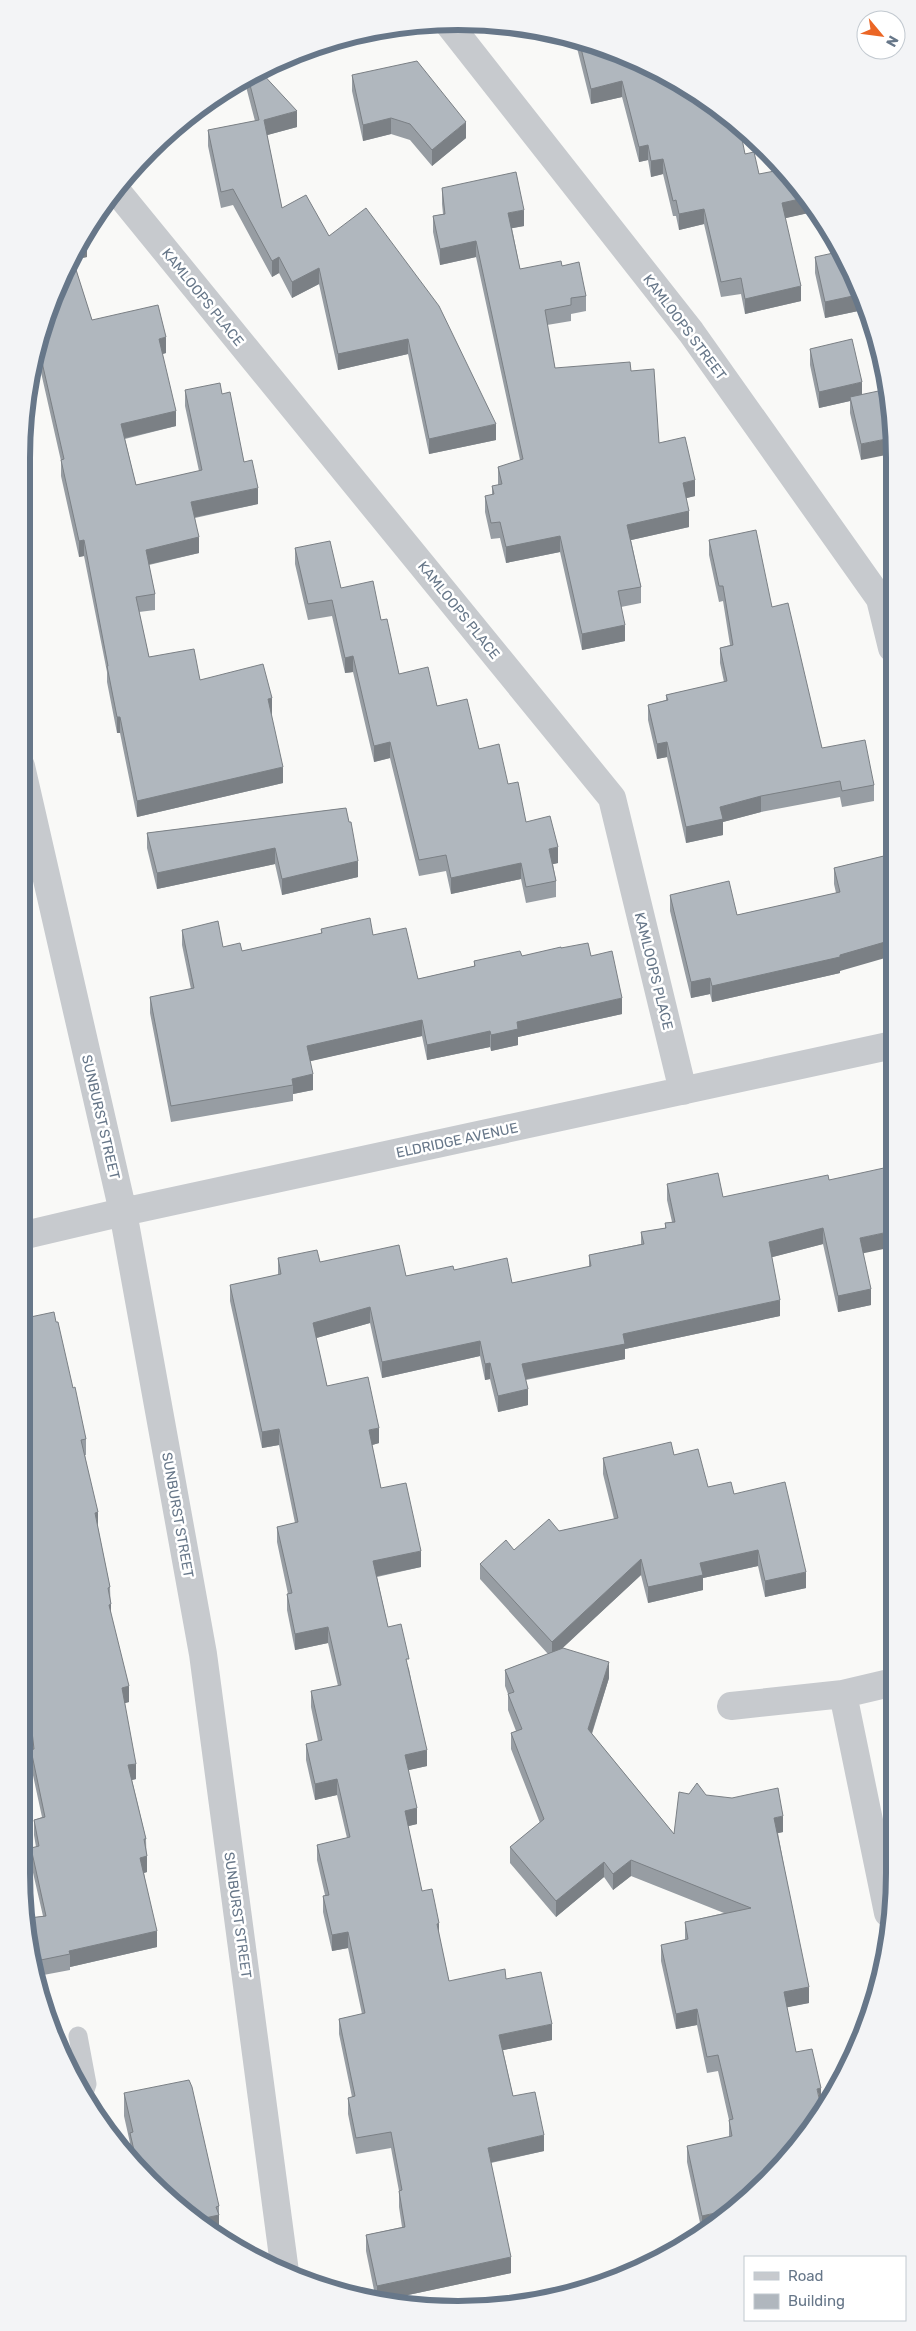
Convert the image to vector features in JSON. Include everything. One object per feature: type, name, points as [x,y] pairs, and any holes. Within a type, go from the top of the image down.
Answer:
[{"type":"street","name":"KAMLOOPS STREET","points":[[454,30],[697,340],[880,599],[886,624]]},
{"type":"street","name":"KAMLOOPS PLACE","points":[[120,195],[612,798],[683,1091]]},
{"type":"street","name":"SUNBURST STREET","points":[[30,805],[123,1212],[203,1654],[284,2264]]},
{"type":"street","name":"ELDRIDGE AVENUE","points":[[30,1234],[123,1212],[886,1048]]},
{"type":"street","points":[[731,1706],[843,1694],[886,1684]]},
{"type":"street","points":[[843,1694],[885,1899]]},
{"type":"lane","points":[[78,2036],[86,2086]]},
{"type":"building","points":[[581,49],[622,63],[672,87],[719,118],[742,138],[745,154],[754,152],[759,174],[775,171],[799,199],[782,203],[801,286],[745,299],[741,278],[721,282],[704,209],[679,214],[676,200],[673,201],[663,159],[651,161],[648,145],[639,147],[622,81],[591,89]]},
{"type":"building","points":[[417,61],[466,122],[432,150],[410,124],[391,118],[363,125],[352,75]]},
{"type":"building","points":[[265,76],[297,111],[264,120],[282,208],[306,195],[329,236],[366,208],[439,306],[496,424],[429,439],[408,339],[338,354],[319,268],[292,282],[279,257],[272,261],[233,189],[221,192],[208,130],[259,120],[250,84]]},
{"type":"building","points":[[516,172],[524,210],[508,213],[520,269],[561,261],[562,266],[579,262],[586,296],[571,298],[571,305],[545,310],[555,368],[630,362],[631,371],[654,369],[659,443],[685,437],[695,480],[683,483],[689,511],[627,525],[641,587],[618,591],[625,625],[582,634],[560,536],[506,547],[500,522],[491,523],[485,496],[494,494],[492,486],[502,484],[498,467],[523,459],[476,241],[440,249],[433,216],[445,214],[442,188]]},
{"type":"building","points":[[834,253],[854,296],[825,302],[815,257]]},
{"type":"building","points":[[75,267],[92,320],[158,305],[166,337],[159,339],[176,411],[121,424],[136,485],[202,470],[185,390],[220,383],[222,394],[230,392],[244,462],[252,460],[258,488],[191,502],[199,537],[146,550],[155,594],[136,597],[149,657],[194,649],[200,680],[263,664],[272,698],[268,699],[283,767],[137,801],[120,717],[117,717],[84,540],[79,541],[61,460],[64,459],[42,361],[53,320]]},
{"type":"building","points":[[852,339],[862,382],[819,392],[810,349]]},
{"type":"building","points":[[880,391],[885,439],[861,444],[850,397]]},
{"type":"building","points":[[756,530],[772,607],[788,603],[822,748],[865,740],[874,785],[842,791],[840,781],[761,796],[720,807],[723,819],[686,827],[667,742],[657,744],[648,705],[668,700],[666,695],[727,681],[720,648],[733,645],[723,586],[719,586],[709,540]]},
{"type":"building","points":[[330,541],[341,588],[373,581],[381,620],[387,619],[399,674],[428,667],[437,706],[467,699],[479,749],[499,744],[508,784],[518,782],[526,822],[550,816],[558,847],[549,849],[556,881],[526,887],[521,863],[451,878],[446,855],[419,860],[390,742],[374,746],[353,656],[345,658],[332,600],[308,604],[295,548]]},
{"type":"building","points":[[346,808],[349,822],[351,822],[358,861],[282,879],[275,848],[157,873],[147,833]]},
{"type":"building","points":[[886,855],[886,942],[840,955],[840,957],[712,986],[710,978],[691,982],[670,895],[729,881],[737,915],[840,892],[834,868]]},
{"type":"building","points":[[370,918],[373,935],[406,928],[418,979],[475,966],[474,961],[520,951],[522,956],[588,943],[591,956],[612,951],[622,998],[517,1022],[518,1029],[491,1035],[490,1031],[427,1045],[422,1020],[307,1046],[313,1074],[292,1079],[293,1085],[171,1106],[150,997],[194,988],[182,930],[218,921],[223,947],[240,943],[242,951],[322,933],[321,929]]},
{"type":"building","points":[[886,1168],[886,1232],[860,1238],[871,1289],[838,1296],[823,1228],[769,1242],[780,1300],[623,1334],[625,1344],[522,1364],[528,1389],[498,1396],[490,1363],[485,1364],[480,1341],[382,1362],[370,1307],[313,1323],[327,1386],[368,1377],[379,1428],[369,1430],[381,1488],[406,1483],[421,1551],[373,1561],[388,1627],[401,1624],[409,1659],[406,1659],[427,1750],[405,1755],[417,1808],[405,1811],[422,1891],[432,1889],[449,1981],[505,1969],[506,1979],[541,1972],[552,2024],[499,2035],[513,2096],[535,2092],[544,2135],[488,2148],[511,2257],[377,2286],[366,2235],[405,2227],[399,2191],[402,2190],[391,2132],[356,2138],[348,2098],[355,2096],[339,2019],[365,2013],[348,1932],[332,1935],[323,1896],[329,1895],[317,1845],[350,1837],[337,1779],[315,1784],[306,1744],[322,1740],[311,1691],[341,1685],[328,1627],[295,1634],[287,1594],[292,1593],[277,1527],[298,1522],[279,1429],[262,1432],[230,1285],[281,1274],[278,1258],[317,1250],[320,1262],[399,1245],[406,1276],[453,1266],[454,1270],[507,1258],[512,1283],[591,1266],[589,1255],[644,1244],[641,1232],[666,1228],[665,1223],[675,1222],[667,1184],[718,1173],[723,1197],[828,1175],[829,1180]]},
{"type":"building","points":[[54,1312],[73,1388],[75,1387],[86,1439],[81,1440],[98,1512],[95,1513],[110,1587],[108,1588],[111,1604],[109,1605],[129,1686],[122,1688],[136,1764],[128,1765],[146,1839],[144,1839],[147,1856],[140,1858],[157,1931],[69,1951],[70,1954],[39,1960],[33,1918],[46,1916],[31,1848],[39,1846],[34,1820],[45,1817],[31,1750],[34,1749],[30,1714],[30,1317]]},
{"type":"building","points":[[671,1442],[674,1455],[698,1449],[708,1487],[731,1482],[734,1494],[785,1482],[806,1572],[765,1581],[758,1550],[700,1563],[703,1575],[648,1587],[641,1559],[552,1642],[480,1564],[506,1540],[514,1550],[549,1519],[559,1531],[618,1518],[603,1458]]},
{"type":"building","points":[[563,1648],[609,1662],[588,1729],[674,1834],[679,1792],[689,1794],[697,1783],[706,1795],[732,1798],[778,1788],[783,1816],[774,1818],[809,1987],[784,1992],[796,2052],[812,2049],[821,2088],[817,2089],[820,2102],[798,2134],[780,2155],[761,2176],[720,2212],[702,2216],[687,2146],[732,2136],[729,2120],[733,2119],[718,2055],[707,2057],[697,2009],[676,2014],[661,1945],[688,1939],[685,1922],[751,1908],[631,1860],[613,1874],[604,1862],[556,1901],[510,1847],[544,1819],[511,1733],[522,1729],[508,1694],[514,1692],[505,1670]]},
{"type":"building","points":[[189,2080],[219,2206],[216,2207],[219,2215],[204,2218],[197,2213],[155,2176],[135,2153],[130,2133],[133,2132],[124,2093]]}]
